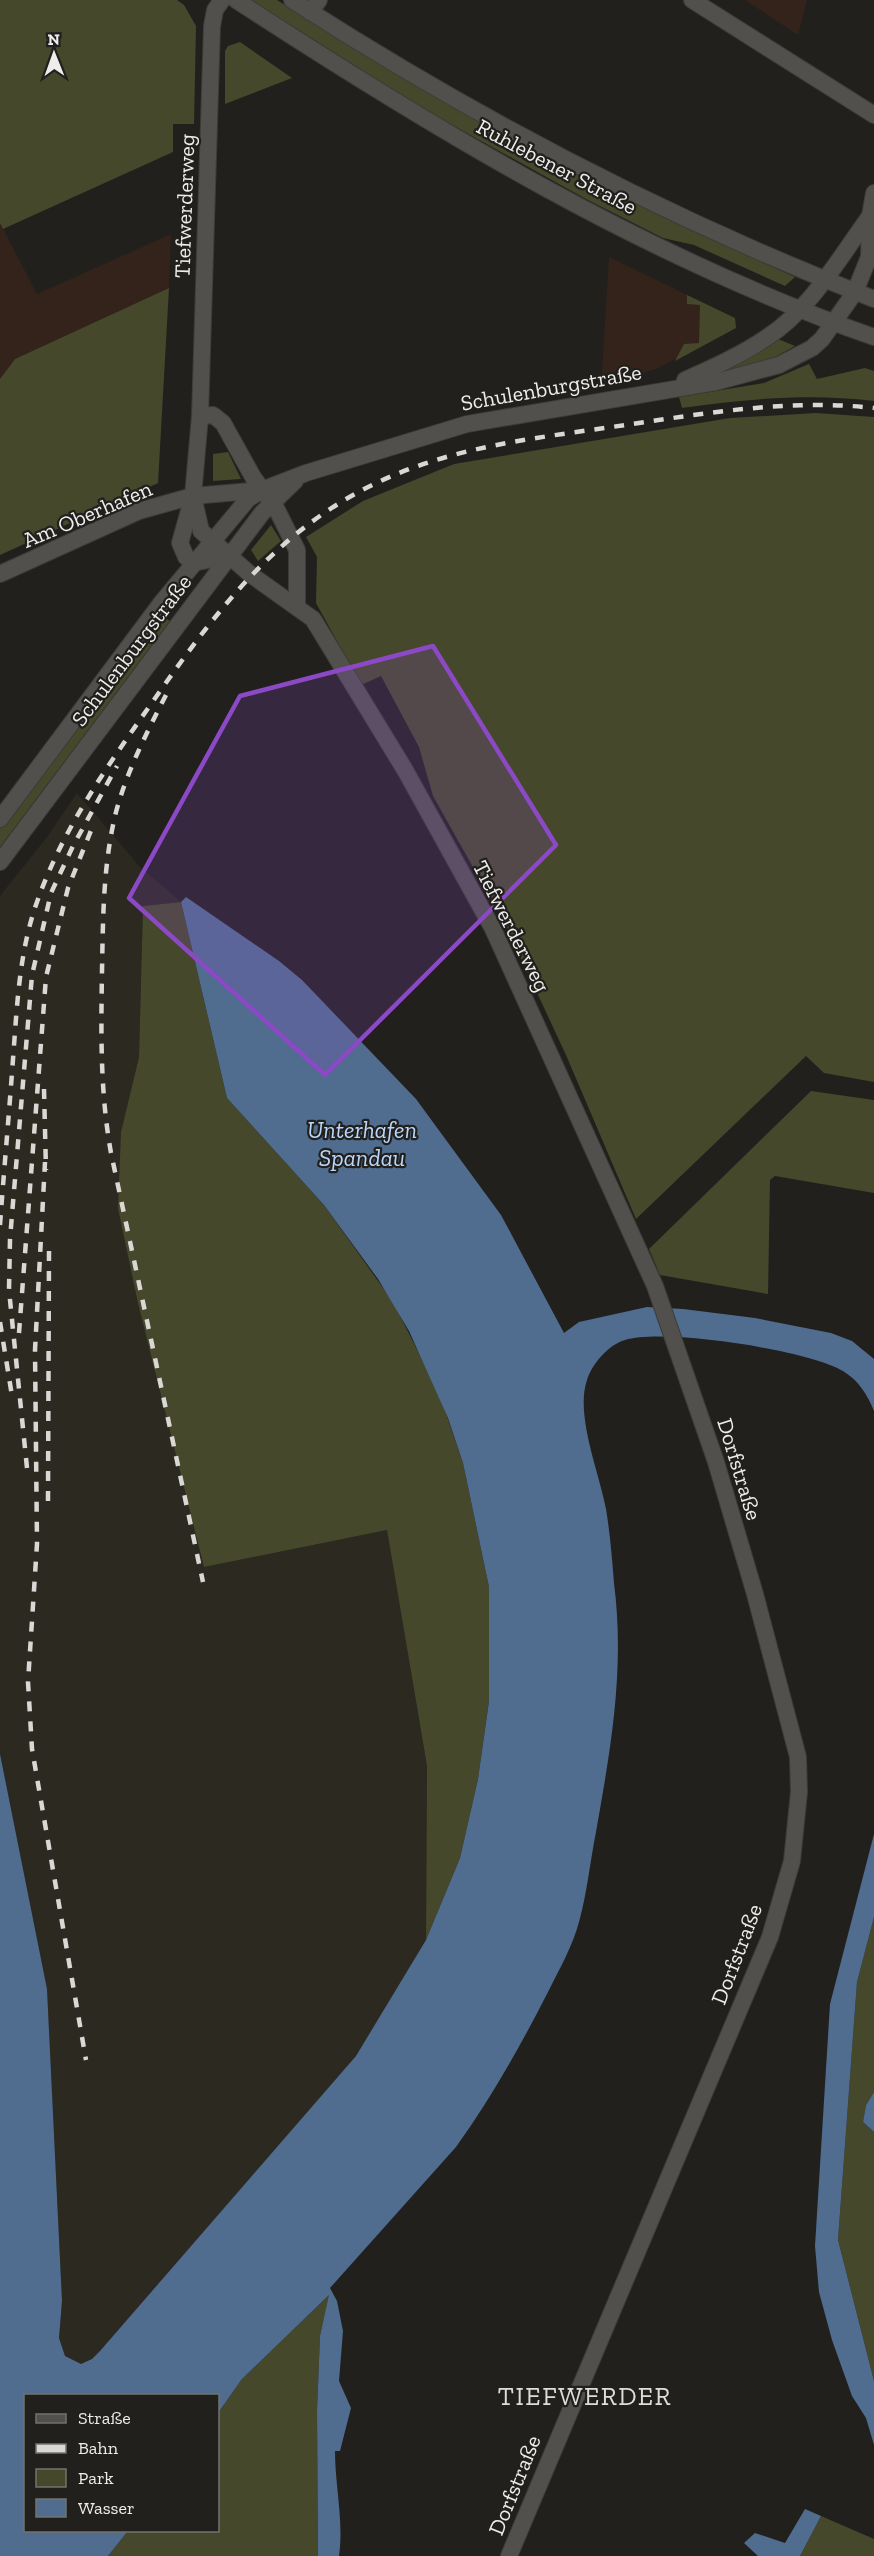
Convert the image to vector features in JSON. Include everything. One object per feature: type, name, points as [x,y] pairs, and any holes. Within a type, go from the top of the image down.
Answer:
[{"type":"street","name":"Tiefwerderweg","points":[[193,563],[186,557],[180,543],[193,496],[200,416],[212,26],[215,10],[222,0]]},
{"type":"street","name":"Ruhlebener Straße","points":[[236,0],[344,70],[515,170],[675,254],[798,309],[874,337]]},
{"type":"street","name":"Ruhlebener Straße","points":[[292,0],[315,6],[424,81],[586,169],[704,227],[874,299]]},
{"type":"street","points":[[692,0],[874,115]]},
{"type":"street","name":"Schulenburgstraße","points":[[0,819],[193,563],[248,499],[267,496],[306,472],[467,424],[667,388],[716,382],[779,365],[812,348],[834,323],[855,292],[869,257],[870,216],[874,193]]},
{"type":"street","name":"Schulenburgstraße","points":[[667,388],[767,338],[826,280],[870,216]]},
{"type":"street","points":[[200,416],[213,415],[223,423],[297,550],[297,607]]},
{"type":"street","name":"Tiefwerderweg","points":[[193,496],[201,531],[229,556],[313,619],[405,770],[459,872],[493,928],[655,1286],[676,1342]]},
{"type":"street","points":[[193,496],[267,496]]},
{"type":"street","name":"Am Oberhafen","points":[[0,574],[139,511],[193,496]]},
{"type":"street","name":"Schulenburgstraße","points":[[0,862],[229,556],[267,496]]},
{"type":"street","points":[[193,563],[229,556]]},
{"type":"street","name":"Dorfstraße","points":[[509,2556],[760,1961],[792,1861],[799,1792],[798,1757],[752,1583],[676,1342]]},
{"type":"highlighted area","points":[[433,646],[556,845],[325,1075],[129,898],[240,696]]},
{"type":"shaded area","points":[[745,0],[807,0],[798,35]]},
{"type":"shaded area","points":[[0,223],[37,294],[171,234],[169,288],[15,359],[0,379]]},
{"type":"shaded area","points":[[609,257],[735,318],[736,328],[656,369],[601,386]]},
{"type":"shaded area","points":[[77,793],[140,867],[181,902],[143,906],[139,1057],[121,1132],[204,1567],[387,1530],[427,1766],[426,1940],[356,2057],[100,2351],[92,2359],[81,2364],[65,2356],[59,2338],[62,2301],[47,1989],[0,1754],[0,896],[47,837]]},
{"type":"green space","points":[[0,0],[177,0],[184,5],[196,26],[194,124],[173,124],[173,152],[3,229],[0,223]]},
{"type":"green space","points":[[251,0],[277,0],[337,38],[674,222],[795,277],[785,286],[694,245],[663,238],[586,199],[420,107]]},
{"type":"green space","points":[[240,42],[292,78],[225,104],[225,51],[228,46]]},
{"type":"green space","points":[[169,288],[158,483],[0,555],[0,379],[15,359]]},
{"type":"green space","points":[[687,295],[735,318],[736,328],[675,361],[684,344],[699,343],[700,305],[687,304]]},
{"type":"green space","points":[[778,339],[795,346],[768,361],[721,373],[721,369]]},
{"type":"green space","points":[[809,364],[817,379],[865,368],[874,371],[874,401],[802,397],[682,408],[679,397],[764,383]]},
{"type":"green space","points":[[816,413],[874,417],[874,1082],[824,1073],[806,1056],[636,1219],[566,1055],[505,924],[433,796],[419,747],[381,676],[361,685],[316,603],[317,557],[306,537],[363,501],[454,464],[730,418]]},
{"type":"green space","points":[[228,452],[241,479],[213,481],[213,454]]},
{"type":"green space","points":[[271,525],[281,541],[258,561],[251,550]]},
{"type":"green space","points":[[161,615],[170,621],[0,847],[0,828]]},
{"type":"green space","points":[[181,902],[227,1098],[324,1205],[393,1302],[439,1393],[463,1463],[489,1587],[489,1700],[478,1779],[460,1858],[426,1940],[427,1766],[387,1530],[204,1567],[138,1303],[118,1208],[121,1132],[139,1057],[143,906]]},
{"type":"green space","points":[[811,1091],[874,1100],[874,1193],[775,1176],[770,1180],[768,1294],[660,1275],[649,1249]]},
{"type":"green space","points":[[874,1917],[874,2092],[866,2105],[863,2122],[874,2132],[874,2381],[838,2240],[857,1982]]},
{"type":"green space","points":[[330,2294],[320,2336],[317,2411],[318,2556],[108,2556],[127,2532],[219,2532],[219,2412],[242,2379]]},
{"type":"green space","points":[[821,2516],[874,2539],[874,2556],[800,2556]]},
{"type":"water","name":"Unterhafen Spandau","points":[[186,897],[279,961],[302,980],[416,1099],[501,1215],[564,1333],[579,1322],[647,1307],[755,1318],[831,1333],[852,1341],[874,1359],[874,1411],[862,1388],[843,1371],[799,1356],[736,1343],[671,1337],[625,1340],[607,1351],[589,1374],[584,1394],[584,1410],[589,1444],[607,1518],[618,1646],[611,1739],[584,1900],[576,1931],[562,1965],[517,2051],[482,2109],[456,2147],[330,2288],[337,2301],[343,2331],[339,2381],[351,2408],[340,2451],[335,2451],[340,2517],[339,2556],[318,2556],[317,2411],[320,2336],[329,2295],[242,2379],[219,2412],[219,2394],[24,2394],[24,2532],[127,2532],[108,2556],[0,2556],[0,1754],[47,1989],[62,2301],[59,2338],[65,2356],[81,2364],[92,2359],[100,2351],[356,2056],[426,1940],[460,1858],[478,1779],[489,1701],[489,1587],[463,1463],[448,1418],[409,1331],[378,1279],[324,1205],[227,1098],[181,902]]},
{"type":"water","points":[[874,1834],[874,1917],[857,1982],[838,2240],[874,2381],[874,2445],[866,2418],[852,2396],[832,2340],[819,2292],[815,2246],[830,2004]]},
{"type":"water","points":[[874,2092],[874,2132],[863,2122],[866,2105]]},
{"type":"water","points":[[805,2509],[821,2516],[800,2556],[758,2556],[744,2543],[755,2533],[785,2543]]},
{"type":"railway","points":[[0,1225],[20,980],[26,940],[37,902],[73,823],[102,775],[205,630],[233,595],[264,563],[296,534],[332,508],[371,486],[415,467],[468,451],[550,436],[723,411],[813,405],[874,408]]},
{"type":"railway","points":[[166,695],[132,767],[116,812],[112,832],[103,911],[102,1062],[111,1153],[203,1582]]},
{"type":"railway","points":[[27,1468],[9,1290],[10,1239],[32,975],[51,893],[73,846],[117,766]]},
{"type":"railway","points":[[19,1333],[46,977],[68,888],[94,823]]},
{"type":"railway","points":[[44,1089],[46,1170]]},
{"type":"railway","points":[[45,1162],[35,1350],[37,1544],[28,1682],[32,1749],[86,2060]]},
{"type":"railway","points":[[48,1501],[49,1251]]},
{"type":"railway","points":[[0,1322],[12,1396]]},
{"type":"district","name":"TIEFWERDER","points":[[585,2396]]}]
